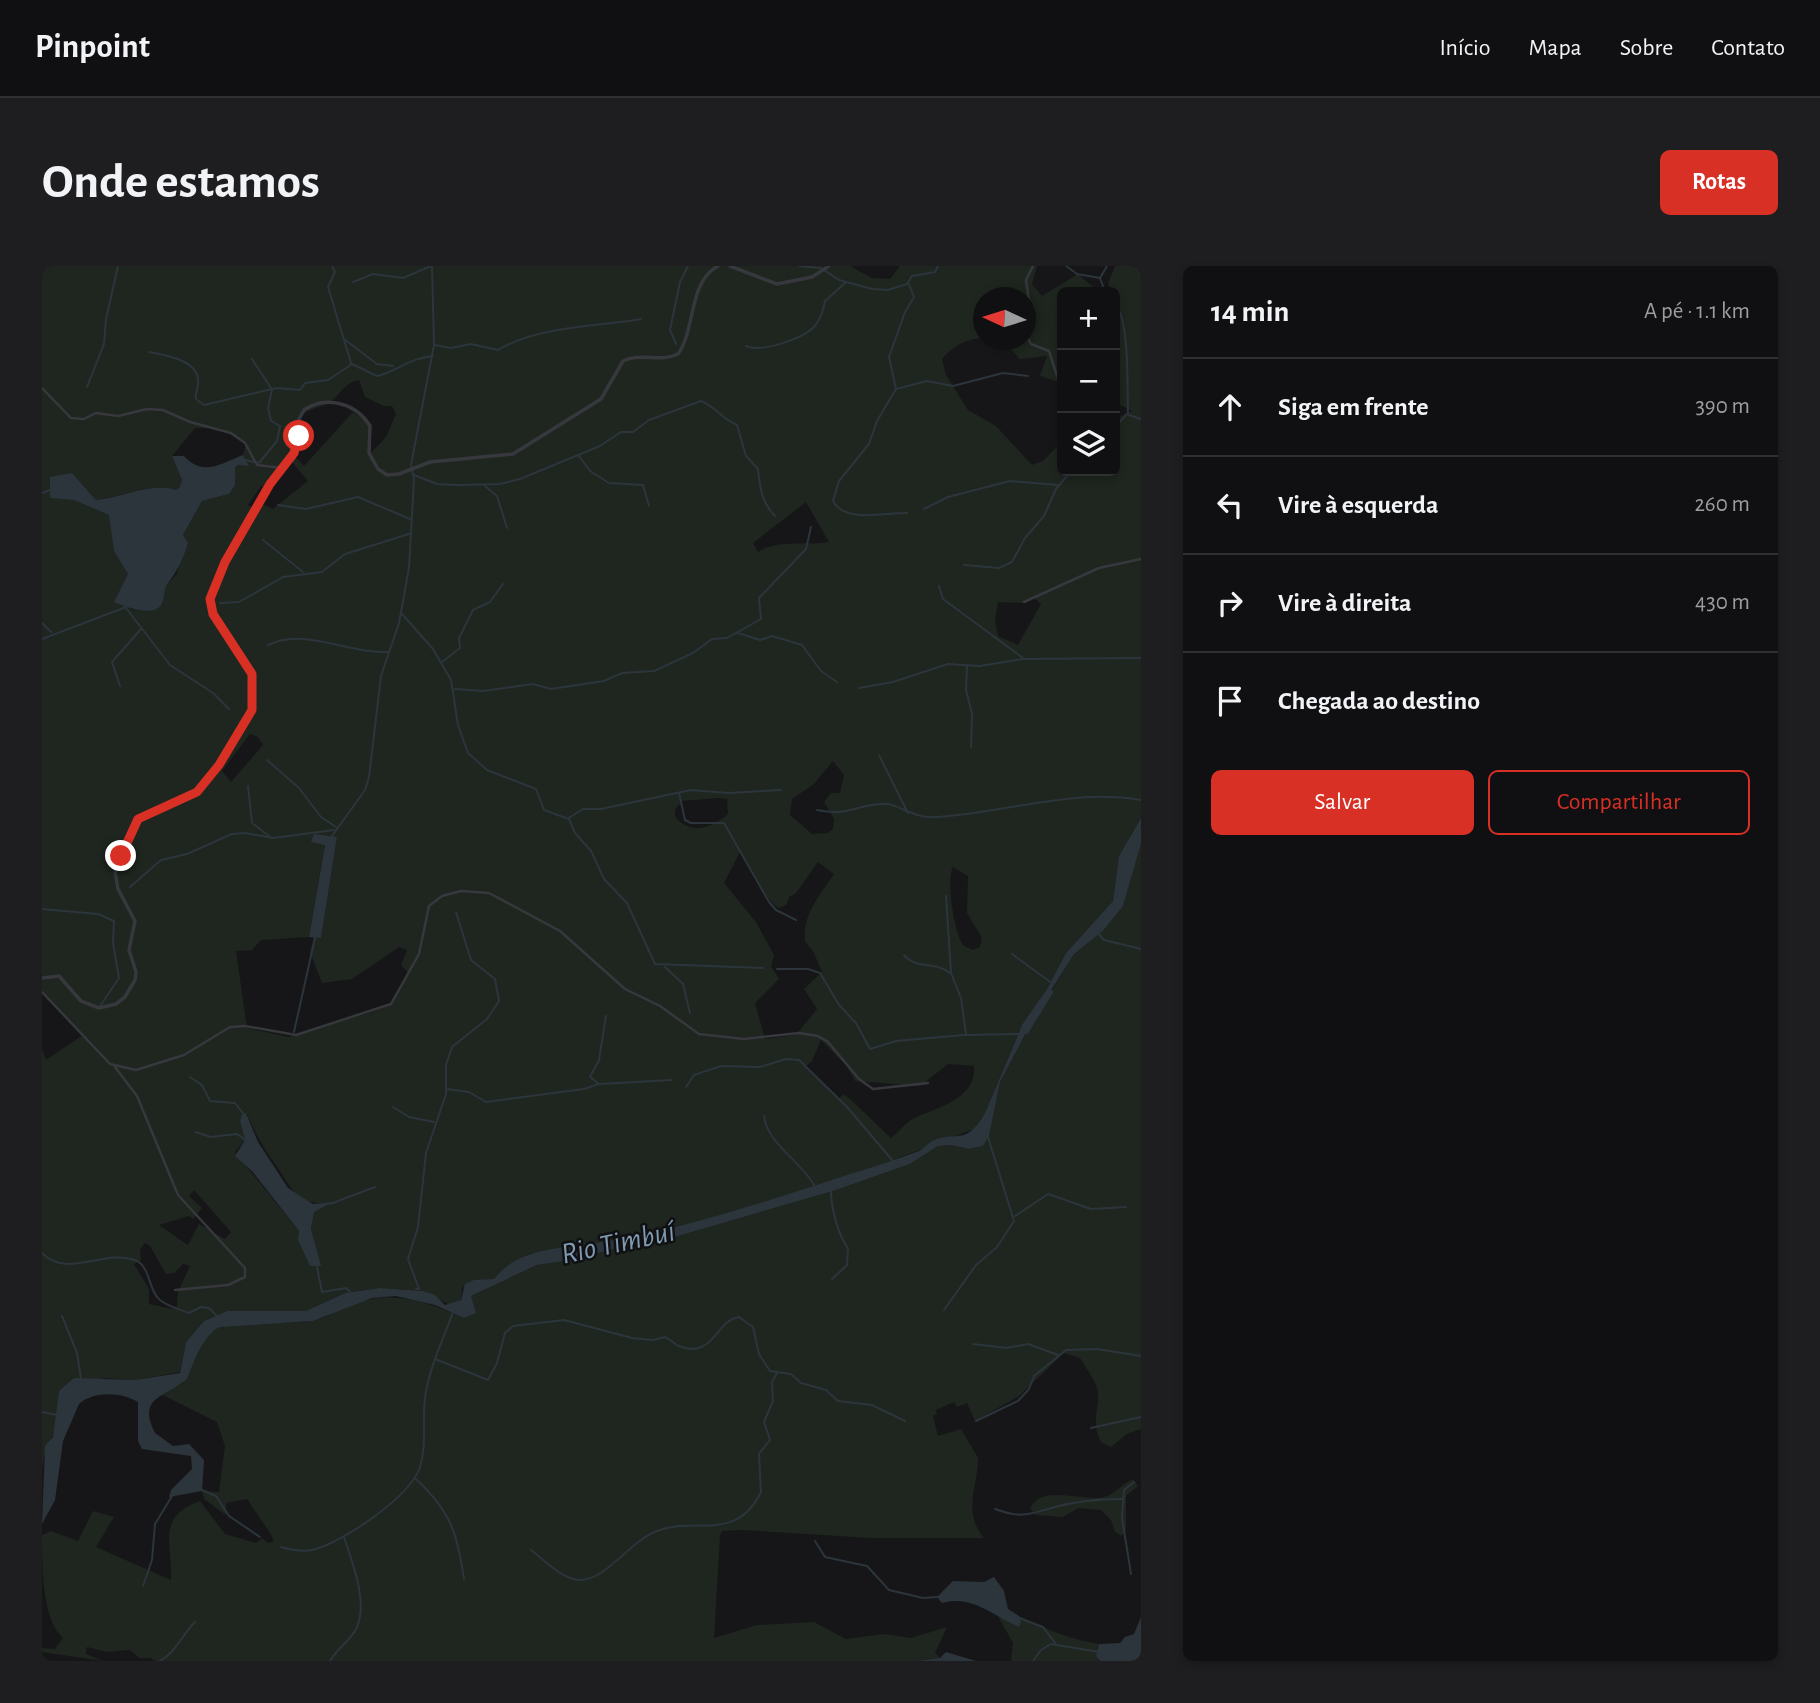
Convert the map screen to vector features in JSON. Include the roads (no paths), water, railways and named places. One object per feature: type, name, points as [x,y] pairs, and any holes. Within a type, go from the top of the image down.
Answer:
[{"type":"street","points":[[42,978],[59,975],[81,1002],[99,1009],[116,1004],[125,997],[135,980],[136,972],[129,950],[135,921],[115,881],[117,865],[138,819],[197,792],[219,765],[252,710],[252,674],[213,614],[210,599],[225,562],[297,448],[301,414],[309,407],[328,402],[346,405],[367,421],[371,431],[369,453],[378,469],[387,475],[399,474],[430,461],[518,453],[600,399],[623,361],[639,356],[665,358],[678,354],[688,332],[701,284],[718,266]]},
{"type":"street","points":[[730,266],[777,284],[812,276],[829,266]]},
{"type":"street","points":[[1033,266],[1026,280],[1029,301],[1026,335],[1031,344],[1049,351],[1057,376]]},
{"type":"street","points":[[42,388],[71,418],[84,419],[96,413],[118,416],[147,409],[163,410],[190,422],[224,429],[245,443],[257,465],[282,468]]},
{"type":"street","points":[[1024,603],[1099,568],[1141,559]]},
{"type":"street","points":[[113,1066],[136,1070],[148,1068],[184,1055],[230,1027],[245,1026],[296,1035],[387,1006],[404,983],[419,954],[429,906],[442,896],[470,890],[503,899],[535,920],[560,931],[625,989],[660,1006],[699,1034],[744,1039],[799,1033],[818,1035],[828,1042],[859,1079],[873,1088],[928,1083]]},
{"type":"street","points":[[42,992],[113,1066],[137,1096],[178,1195],[245,1268],[245,1277],[234,1284],[175,1290]]},
{"type":"water","points":[[243,455],[249,466],[238,465],[235,468],[235,485],[229,494],[202,501],[183,535],[188,543],[157,609],[139,610],[114,602],[128,574],[114,551],[109,515],[74,500],[50,498],[50,477],[72,473],[96,500],[105,499],[158,487],[176,490],[182,480],[172,456],[184,456],[198,466],[212,467]]},
{"type":"water","points":[[1141,818],[1141,844],[1123,906],[1103,931],[1074,954],[1033,1019],[1000,1082],[989,1136],[983,1146],[969,1149],[951,1145],[938,1146],[910,1164],[836,1190],[661,1241],[632,1244],[572,1260],[537,1265],[471,1296],[476,1313],[464,1318],[435,1305],[396,1296],[372,1298],[313,1321],[220,1327],[204,1342],[187,1379],[156,1399],[149,1411],[155,1433],[173,1446],[189,1444],[204,1460],[202,1491],[169,1497],[171,1490],[192,1469],[191,1456],[142,1449],[138,1441],[138,1402],[116,1395],[100,1395],[79,1404],[63,1441],[55,1500],[42,1524],[45,1446],[53,1437],[59,1391],[74,1378],[135,1380],[180,1373],[186,1342],[204,1321],[227,1311],[306,1311],[345,1293],[380,1288],[423,1291],[435,1295],[445,1305],[461,1300],[465,1284],[474,1280],[494,1279],[515,1261],[528,1255],[654,1232],[711,1217],[895,1160],[919,1151],[941,1138],[966,1134],[978,1124],[985,1113],[1022,1025],[1047,989],[1066,953],[1113,901],[1119,856]]},
{"type":"water","points":[[314,834],[337,837],[321,938],[309,937],[325,845],[311,842]]},
{"type":"water","points":[[246,1113],[258,1142],[288,1188],[313,1204],[333,1202],[314,1212],[311,1229],[321,1266],[310,1266],[298,1240],[299,1231],[252,1171],[235,1156],[245,1140],[240,1121],[242,1114]]},
{"type":"water","points":[[994,1577],[1004,1591],[1008,1609],[1019,1616],[1019,1627],[973,1604],[963,1601],[942,1603],[937,1597],[953,1581],[984,1582]]},
{"type":"water","points":[[1141,1617],[1141,1661],[1100,1661],[1096,1656],[1099,1644],[1120,1643],[1125,1637],[1134,1634]]},
{"type":"water","points":[[946,1652],[976,1661],[918,1661],[940,1658]]},
{"type":"waterway","points":[[87,387],[104,344],[106,319],[118,266]]},
{"type":"waterway","points":[[332,266],[335,272],[328,287],[351,363]]},
{"type":"waterway","points":[[353,282],[373,274],[403,278],[431,266]]},
{"type":"waterway","points":[[332,836],[365,790],[369,777],[381,676],[399,623],[409,568],[414,479],[411,465],[434,345],[432,266]]},
{"type":"waterway","points":[[676,344],[670,330],[680,282],[688,266]]},
{"type":"waterway","points":[[799,266],[821,268],[839,280],[872,289],[888,290],[907,284],[912,276],[935,272],[938,266]]},
{"type":"waterway","points":[[1066,266],[1077,274],[1100,278]]},
{"type":"waterway","points":[[1103,287],[1100,278],[1107,266]]},
{"type":"waterway","points":[[907,513],[856,515],[839,508],[833,501],[839,481],[869,444],[877,421],[896,389],[889,357],[905,312],[914,297],[908,282]]},
{"type":"waterway","points":[[746,346],[771,346],[808,332],[818,321],[825,301],[845,283]]},
{"type":"waterway","points":[[1120,312],[1125,339],[1128,413],[1120,422]]},
{"type":"waterway","points":[[435,345],[451,348],[471,344],[498,350],[513,342],[548,332],[641,319]]},
{"type":"waterway","points":[[344,339],[377,364],[393,366]]},
{"type":"waterway","points":[[149,352],[188,364],[197,375],[196,399],[204,405],[276,388],[300,390],[305,383],[328,380],[352,364],[377,376],[417,359],[433,356]]},
{"type":"waterway","points":[[252,359],[271,388]]},
{"type":"waterway","points":[[896,389],[927,381],[953,386],[1003,373],[1028,376]]},
{"type":"waterway","points":[[245,460],[259,463],[277,441],[280,426],[271,421],[268,408],[272,390]]},
{"type":"waterway","points":[[414,475],[437,484],[457,485],[500,484],[520,479],[600,446],[621,432],[633,432],[649,420],[701,401],[737,425],[746,456],[758,469],[764,500],[775,516]]},
{"type":"waterway","points":[[1129,415],[1141,419]]},
{"type":"waterway","points":[[579,456],[590,471],[609,483],[643,485],[649,506]]},
{"type":"waterway","points":[[964,565],[999,568],[1012,562],[1025,538],[1044,516],[1056,489],[1067,476]]},
{"type":"waterway","points":[[924,509],[948,497],[1010,481],[1058,485]]},
{"type":"waterway","points":[[485,486],[497,496],[507,528]]},
{"type":"waterway","points":[[42,493],[50,490]]},
{"type":"waterway","points":[[278,505],[306,509],[358,497],[410,519]]},
{"type":"waterway","points":[[455,689],[483,691],[533,684],[551,689],[604,681],[622,673],[654,671],[693,653],[712,639],[727,638],[761,619],[759,598],[806,549],[811,527]]},
{"type":"waterway","points":[[220,603],[239,602],[283,577],[322,572],[345,554],[409,534]]},
{"type":"waterway","points":[[263,540],[303,572]]},
{"type":"waterway","points":[[442,662],[460,648],[459,638],[473,610],[490,602],[503,584]]},
{"type":"waterway","points":[[939,586],[943,599],[1023,658]]},
{"type":"waterway","points":[[42,639],[126,607]]},
{"type":"waterway","points":[[126,608],[170,665],[213,693],[229,709]]},
{"type":"waterway","points":[[402,614],[433,649],[451,680],[458,725],[468,753],[487,770],[536,789],[544,810],[569,819],[575,833],[591,851],[604,879],[627,903],[655,964],[763,968]]},
{"type":"waterway","points":[[42,623],[51,632]]},
{"type":"waterway","points":[[120,686],[112,662],[141,629]]},
{"type":"waterway","points":[[738,633],[760,640],[772,636],[802,645],[821,671],[837,682]]},
{"type":"waterway","points":[[268,645],[297,639],[373,652],[388,652]]},
{"type":"waterway","points":[[859,688],[893,682],[948,664],[980,666],[1023,659],[1141,658]]},
{"type":"waterway","points":[[967,666],[966,690],[972,714],[971,747]]},
{"type":"waterway","points":[[879,755],[908,813]]},
{"type":"waterway","points":[[267,760],[299,788],[321,817],[336,827]]},
{"type":"waterway","points":[[248,786],[252,823],[269,836]]},
{"type":"waterway","points":[[569,818],[583,809],[601,809],[691,790],[728,793],[781,790]]},
{"type":"waterway","points":[[679,793],[685,820],[691,823],[724,823],[769,902],[776,910],[796,920]]},
{"type":"waterway","points":[[817,810],[843,811],[887,804],[920,816],[937,817],[1064,799],[1115,797],[1141,800]]},
{"type":"waterway","points":[[130,887],[161,860],[187,854],[232,834],[245,833],[273,838],[334,830]]},
{"type":"waterway","points":[[946,896],[951,973],[961,998],[966,1034]]},
{"type":"waterway","points":[[42,909],[98,914],[114,921],[113,943],[119,978],[100,1006]]},
{"type":"waterway","points":[[416,1289],[419,1289],[408,1259],[418,1227],[426,1153],[446,1094],[446,1065],[452,1047],[487,1019],[499,1001],[495,979],[471,960],[456,912]]},
{"type":"waterway","points":[[1098,933],[1104,940],[1141,949]]},
{"type":"waterway","points":[[294,1032],[315,938]]},
{"type":"waterway","points":[[1012,954],[1053,984]]},
{"type":"waterway","points":[[904,955],[909,960],[950,973]]},
{"type":"waterway","points":[[665,967],[683,984],[690,1013]]},
{"type":"waterway","points":[[777,969],[808,969],[820,973],[839,1005],[856,1023],[870,1049],[896,1041],[964,1035],[1019,1034]]},
{"type":"waterway","name":"Rio Timbuí","points":[[1026,1031],[1050,992]]},
{"type":"waterway","points":[[599,1084],[590,1077],[599,1060],[606,1016]]},
{"type":"waterway","points":[[686,1087],[694,1075],[721,1066],[760,1067],[786,1059],[799,1060],[847,1107],[893,1161]]},
{"type":"waterway","points":[[190,1077],[202,1085],[210,1101],[235,1103],[243,1113]]},
{"type":"waterway","points":[[447,1089],[469,1092],[486,1102],[584,1089],[599,1084],[672,1080]]},
{"type":"waterway","points":[[393,1107],[409,1117],[434,1122]]},
{"type":"waterway","points":[[764,1116],[771,1135],[814,1185]]},
{"type":"waterway","points":[[196,1132],[210,1137],[237,1134],[247,1141]]},
{"type":"waterway","points":[[944,1310],[976,1265],[997,1247],[1014,1221],[988,1137]]},
{"type":"waterway","points":[[330,1204],[375,1187]]},
{"type":"waterway","points":[[831,1190],[836,1221],[848,1248],[847,1265],[832,1279]]},
{"type":"waterway","points":[[1015,1216],[1048,1194],[1091,1209],[1126,1207]]},
{"type":"waterway","points":[[42,1253],[63,1264],[111,1258],[135,1260],[144,1268],[153,1291],[163,1302],[189,1313],[201,1307],[209,1308],[217,1316]]},
{"type":"waterway","points":[[317,1267],[322,1292],[346,1288],[350,1292]]},
{"type":"waterway","points":[[281,1547],[304,1551],[325,1546],[374,1517],[414,1479],[422,1459],[427,1387],[453,1312]]},
{"type":"waterway","points":[[62,1316],[77,1353],[81,1378]]},
{"type":"waterway","points":[[435,1359],[488,1380],[497,1363],[505,1333],[513,1326],[564,1320],[632,1338],[653,1340],[665,1337],[690,1349],[707,1344],[725,1325],[739,1317],[753,1327],[759,1354],[770,1371],[791,1374],[801,1383],[826,1390],[838,1401],[872,1405],[905,1421]]},
{"type":"waterway","points":[[973,1344],[1006,1348],[1028,1344],[1058,1355]]},
{"type":"waterway","points":[[976,1421],[1018,1401],[1029,1389],[1034,1376],[1066,1350],[1097,1349],[1141,1356]]},
{"type":"waterway","points":[[531,1550],[561,1574],[581,1580],[600,1573],[637,1543],[657,1531],[672,1527],[728,1523],[740,1518],[751,1508],[761,1492],[759,1454],[770,1440],[764,1422],[773,1401],[772,1382],[777,1373]]},
{"type":"waterway","points":[[42,1412],[58,1415]]},
{"type":"waterway","points":[[1091,1428],[1141,1417]]},
{"type":"waterway","points":[[416,1479],[445,1513],[455,1535],[464,1579]]},
{"type":"waterway","points":[[1131,1574],[1122,1518],[1124,1490],[1134,1482]]},
{"type":"waterway","points":[[202,1490],[216,1496],[229,1516],[260,1537]]},
{"type":"waterway","points":[[143,1586],[152,1560],[155,1524],[172,1496]]},
{"type":"waterway","points":[[995,1509],[1012,1514],[1025,1514],[1080,1502],[1122,1499]]},
{"type":"waterway","points":[[330,1661],[354,1632],[360,1616],[358,1581],[344,1537]]},
{"type":"waterway","points":[[815,1541],[825,1557],[867,1566],[889,1590],[923,1598],[937,1597]]},
{"type":"waterway","points":[[1019,1618],[1043,1627],[1056,1644]]},
{"type":"waterway","points":[[160,1661],[195,1622]]},
{"type":"waterway","points":[[1033,1661],[1041,1650],[1051,1644],[1099,1652]]}]
